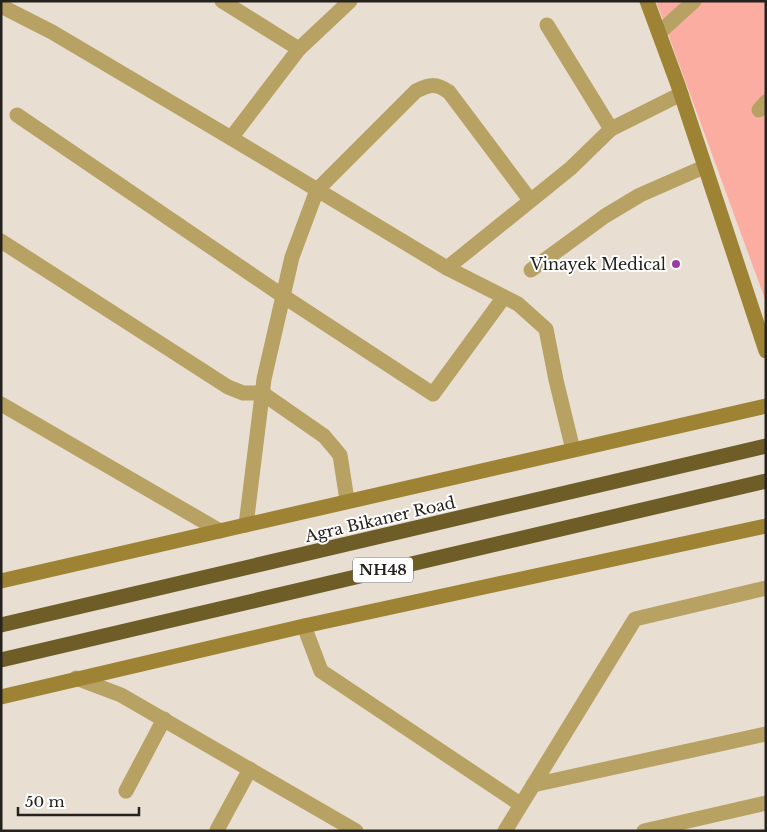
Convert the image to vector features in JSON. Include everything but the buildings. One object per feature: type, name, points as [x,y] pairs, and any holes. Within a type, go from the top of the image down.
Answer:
[{"type":"highway","name":"Agra Bikaner Road","points":[[1,625],[766,446]]},
{"type":"highway","name":"NH48","points":[[1,660],[766,481]]},
{"type":"street","points":[[222,1],[299,49]]},
{"type":"street","points":[[231,138],[299,49],[350,1]]},
{"type":"street","points":[[647,1],[681,94],[766,351]]},
{"type":"street","points":[[659,33],[694,1]]},
{"type":"street","points":[[1,6],[52,32],[447,268],[518,304],[546,329],[573,450]]},
{"type":"street","points":[[547,25],[611,129]]},
{"type":"street","points":[[246,525],[262,393],[292,257],[317,190],[416,91],[430,84],[439,85],[449,92],[530,200]]},
{"type":"street","points":[[447,268],[571,168],[611,129],[681,94]]},
{"type":"street","points":[[17,114],[283,296],[433,394],[504,297]]},
{"type":"street","points":[[531,270],[605,216],[640,195],[704,167]]},
{"type":"street","points":[[1,241],[228,387],[243,393],[262,393],[324,436],[340,454],[347,500]]},
{"type":"street","points":[[1,404],[220,531]]},
{"type":"street","points":[[1,581],[347,500],[766,406]]},
{"type":"street","points":[[1,697],[304,626],[766,526]]},
{"type":"street","points":[[505,831],[635,619],[766,588]]},
{"type":"street","points":[[304,626],[321,671],[520,804]]},
{"type":"street","points":[[76,678],[121,695],[356,831]]},
{"type":"street","points":[[126,791],[164,720]]},
{"type":"street","points":[[533,785],[766,734]]},
{"type":"street","points":[[217,830],[250,769]]},
{"type":"street","points":[[644,831],[766,802]]},
{"type":"shaded area","points":[[656,1],[766,1],[766,302]]},
{"type":"place","name":"Vinayek Medical","points":[[676,264]]}]
